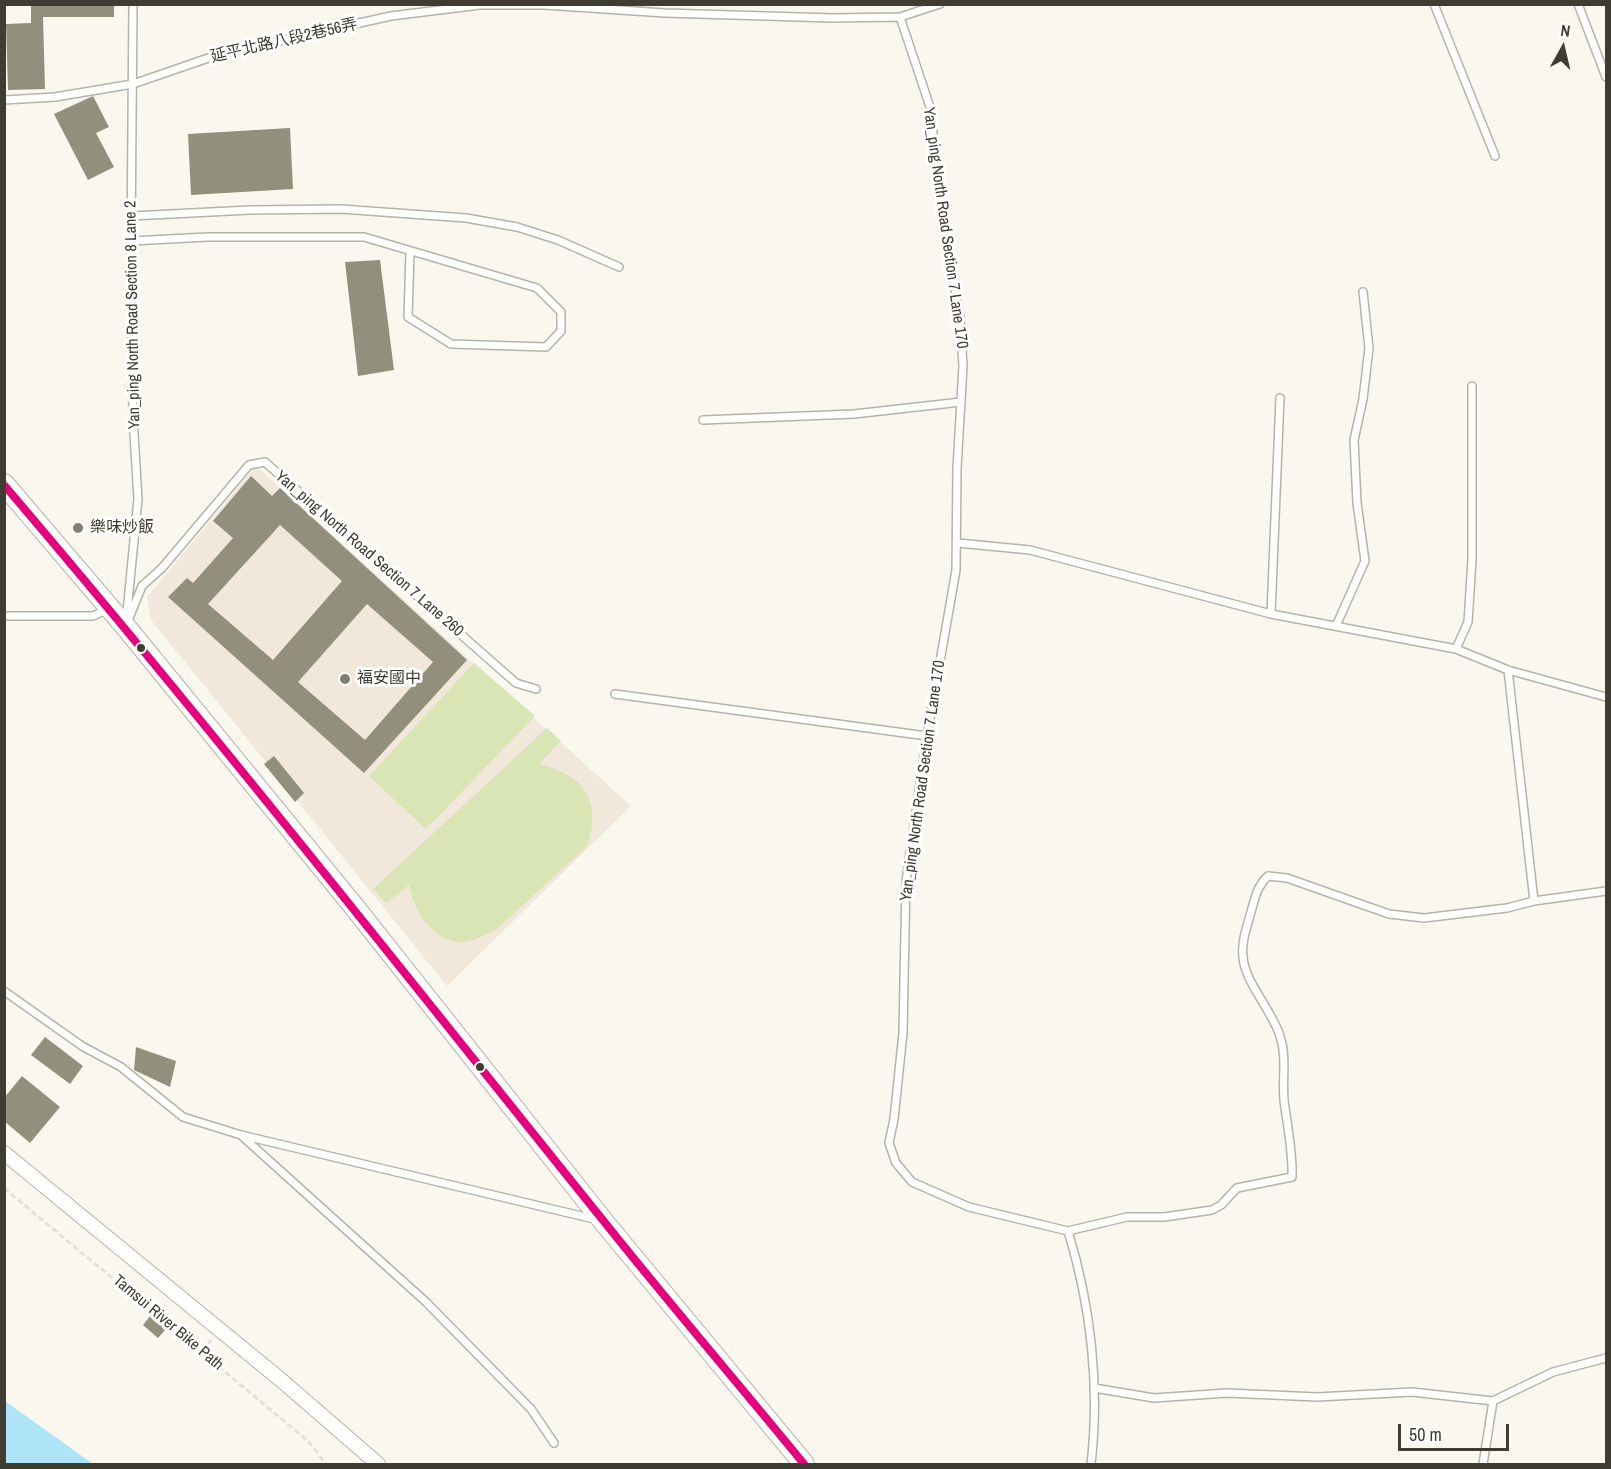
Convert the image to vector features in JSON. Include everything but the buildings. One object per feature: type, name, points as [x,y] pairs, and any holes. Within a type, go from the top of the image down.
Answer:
[{"type":"street","points":[[4,484],[125,626],[356,909],[603,1221],[804,1464]]},
{"type":"street","points":[[4,1153],[281,1380],[378,1464]]},
{"type":"lane","name":"Yan_ping North Road Section 8 Lane 2","points":[[125,626],[138,498],[133,418],[131,240],[133,4]]},
{"type":"lane","name":"延平北路八段2巷56弄","points":[[4,100],[55,97],[133,84],[220,54],[391,16],[480,5],[544,5],[665,13],[809,18],[900,16],[939,4]]},
{"type":"lane","points":[[1434,4],[1495,156]]},
{"type":"lane","points":[[1578,4],[1606,77]]},
{"type":"lane","name":"Yan_ping North Road Section 7 Lane 170","points":[[900,16],[931,110],[937,183],[960,318],[962,402],[957,468],[956,570],[927,736],[906,881],[903,1033],[894,1119],[889,1143],[896,1163],[912,1182],[969,1207],[1068,1231]]},
{"type":"lane","points":[[132,216],[250,210],[341,209],[466,218],[527,230],[558,240],[619,267]]},
{"type":"lane","points":[[131,240],[207,237],[364,237],[537,288],[561,312],[561,331],[546,347],[452,344],[408,317],[410,252]]},
{"type":"lane","points":[[1336,626],[1365,561],[1357,503],[1354,440],[1369,348],[1363,292]]},
{"type":"lane","points":[[1456,649],[1468,622],[1472,560],[1472,386]]},
{"type":"lane","points":[[1271,614],[1280,398]]},
{"type":"lane","points":[[703,420],[854,414],[962,402]]},
{"type":"lane","name":"Yan_ping North Road Section 7 Lane 260","points":[[125,626],[142,585],[162,568],[249,465],[265,462],[516,683],[536,689]]},
{"type":"lane","points":[[958,543],[1030,550],[1271,614],[1456,649],[1508,670],[1606,697]]},
{"type":"lane","points":[[4,616],[93,616],[110,608]]},
{"type":"lane","points":[[1508,670],[1534,901]]},
{"type":"lane","points":[[615,694],[927,736]]},
{"type":"lane","points":[[1091,1464],[1096,1422],[1094,1388],[1079,1268],[1068,1231],[1126,1217],[1164,1217],[1212,1210],[1221,1205],[1237,1188],[1292,1177],[1284,1097],[1284,1056],[1280,1036],[1264,1001],[1246,972],[1243,957],[1244,941],[1256,893],[1261,883],[1268,876],[1287,878],[1389,914],[1424,918],[1507,908],[1534,901],[1606,891]]},
{"type":"lane","points":[[4,991],[82,1046],[121,1067],[183,1116],[241,1135],[603,1221]]},
{"type":"lane","points":[[241,1135],[426,1302],[531,1409],[554,1443]]},
{"type":"lane","points":[[1094,1388],[1154,1398],[1227,1393],[1317,1397],[1412,1392],[1493,1401],[1553,1371],[1606,1358]]},
{"type":"lane","points":[[1483,1464],[1493,1401]]},
{"type":"path","name":"Tamsui River Bike Path","points":[[4,1188],[308,1441],[326,1464]]},
{"type":"shaded area","name":"福安國中","points":[[256,466],[631,806],[447,986],[151,620],[147,597]]},
{"type":"green space","points":[[474,663],[535,716],[426,829],[369,776]]},
{"type":"green space","points":[[547,728],[561,741],[539,764],[568,775],[586,792],[593,816],[587,846],[496,930],[474,940],[460,942],[450,940],[432,930],[415,904],[409,885],[386,903],[373,889]]},
{"type":"water","points":[[5,1401],[93,1464],[5,1464]]},
{"type":"transit line","points":[[4,485],[231,758],[627,1250],[804,1464]]},
{"type":"place","name":"樂味炒飯","points":[[78,528]]},
{"type":"place","name":"福安國中","points":[[345,679]]}]
